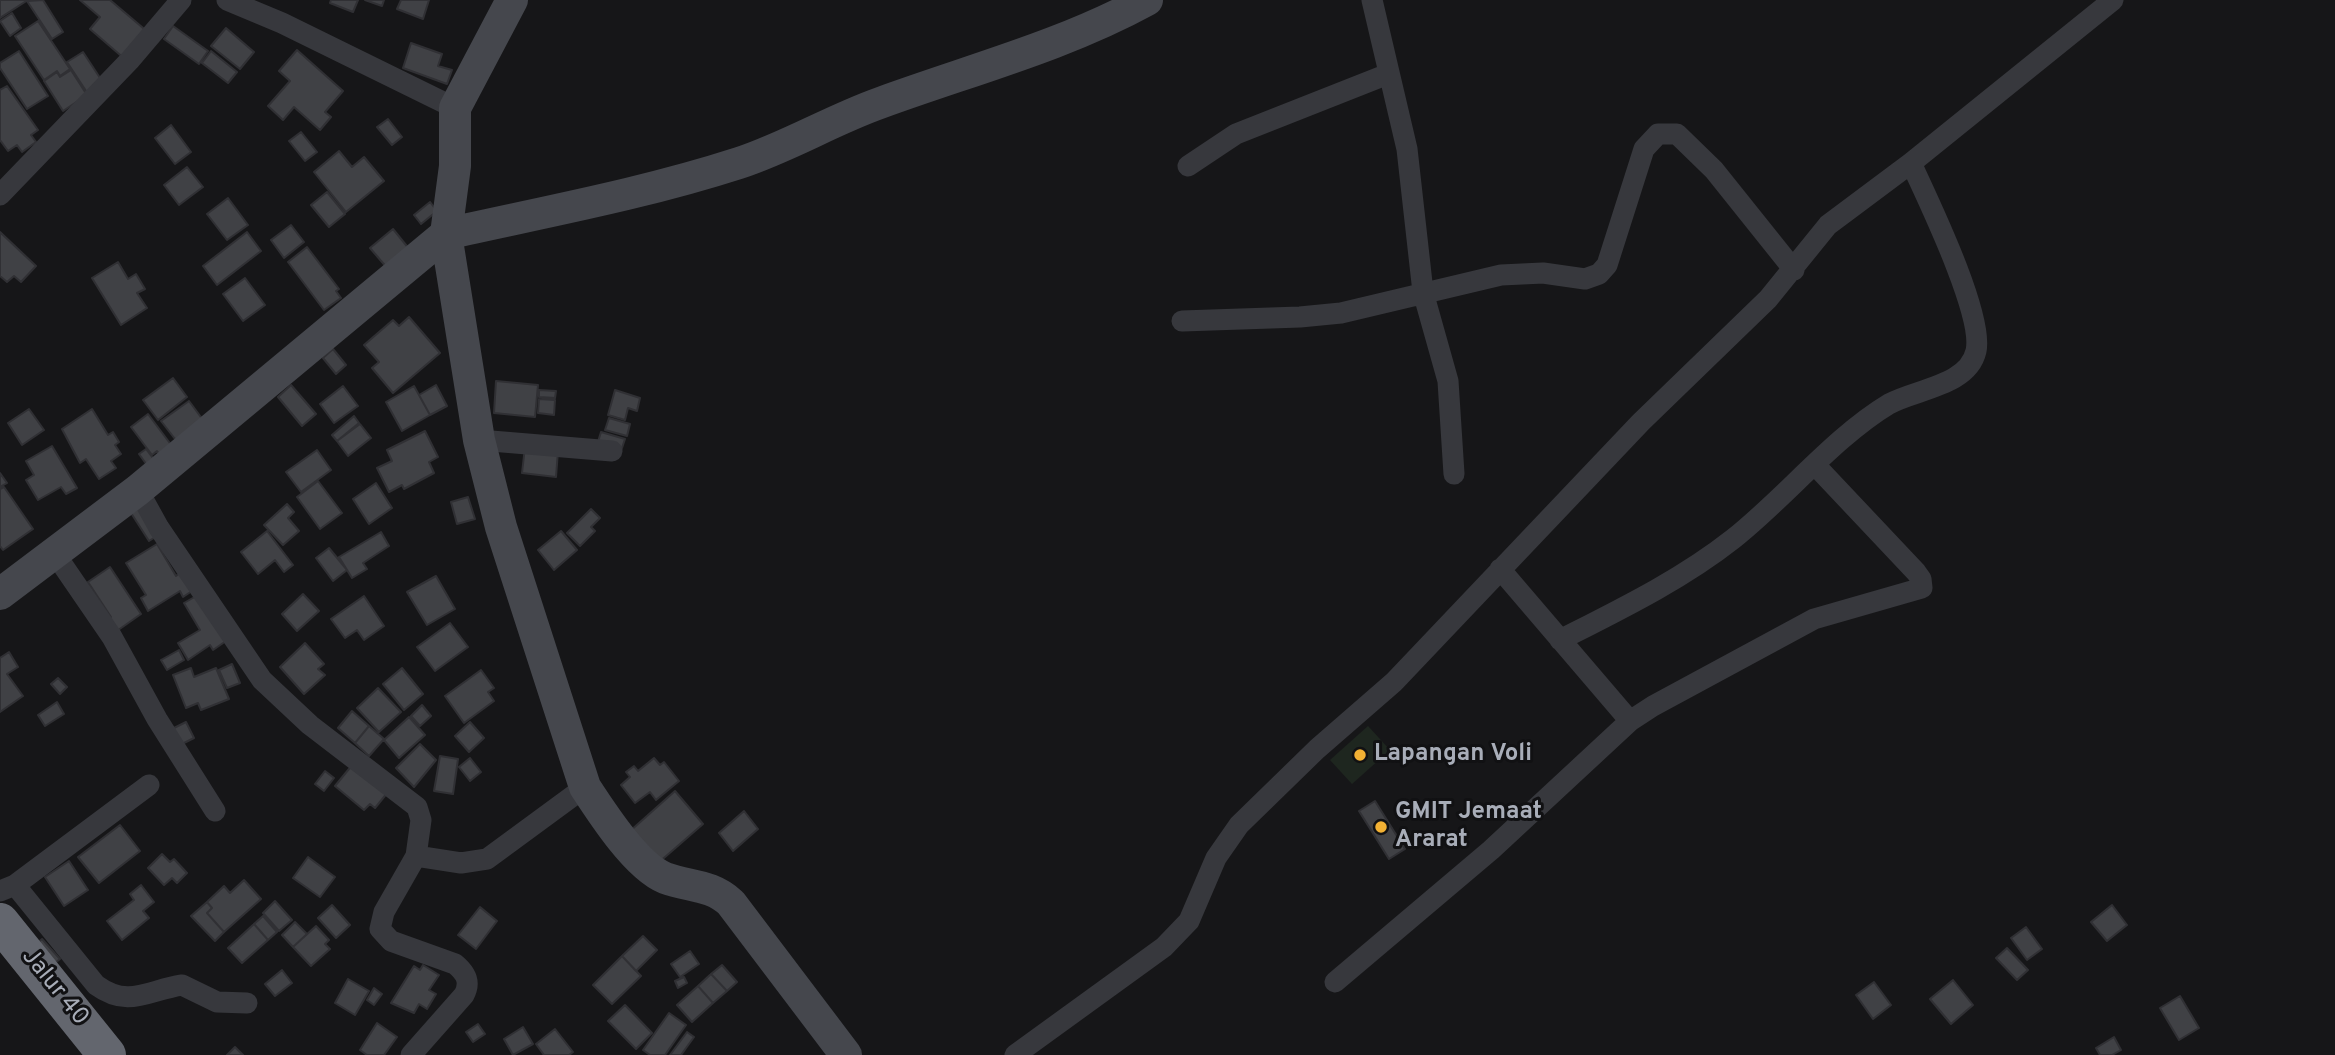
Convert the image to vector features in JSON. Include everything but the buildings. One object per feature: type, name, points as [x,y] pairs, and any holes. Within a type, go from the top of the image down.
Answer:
[{"type":"highway","name":"Jalur 40","points":[[0,922],[107,1055]]},
{"type":"street","points":[[3,184],[130,60],[181,0]]},
{"type":"street","points":[[227,0],[282,23],[455,108]]},
{"type":"street","points":[[512,0],[455,108],[455,166],[446,234],[479,440],[501,527],[585,787],[609,825],[653,870],[665,878],[710,888],[731,903],[846,1055]]},
{"type":"street","points":[[0,594],[53,551],[138,490],[446,234],[621,197],[777,150],[879,103],[1013,58],[1121,15],[1147,0]]},
{"type":"street","points":[[1372,0],[1407,149],[1423,292],[1448,381],[1454,474]]},
{"type":"street","points":[[1016,1055],[1177,936],[1189,921],[1216,858],[1240,825],[1317,749],[1395,682],[1641,422],[1715,354],[1794,271],[1815,238],[1828,225],[1911,163],[2113,0]]},
{"type":"street","points":[[1188,166],[1246,129],[1388,74]]},
{"type":"street","points":[[1182,321],[1341,313],[1502,275],[1543,273],[1585,279],[1599,274],[1607,265],[1644,149],[1655,136],[1666,131],[1676,134],[1714,170],[1794,271]]},
{"type":"street","points":[[1560,640],[1644,596],[1733,539],[1871,416],[1906,396],[1959,375],[1974,357],[1977,344],[1969,306],[1949,247],[1911,163]]},
{"type":"street","points":[[479,440],[611,451]]},
{"type":"street","points":[[1335,982],[1492,850],[1630,721],[1665,699],[1814,619],[1922,588],[1921,579],[1916,572],[1816,466]]},
{"type":"street","points":[[138,490],[159,528],[262,680],[310,725],[416,807],[421,820],[416,856],[384,912],[380,929],[391,942],[455,964],[463,970],[468,984],[464,995],[411,1055]]},
{"type":"street","points":[[53,551],[113,637],[157,719],[215,811]]},
{"type":"street","points":[[1500,569],[1630,721]]},
{"type":"street","points":[[149,785],[7,888],[96,985],[109,995],[132,998],[182,985],[217,1002],[247,1003]]},
{"type":"street","points":[[416,856],[461,863],[487,859],[585,787]]},
{"type":"shaded area","name":"Lapangan Voli","points":[[1368,726],[1390,750],[1352,784],[1330,760]]},
{"type":"place","name":"Lapangan Voli","points":[[1360,755]]},
{"type":"place","name":"GMIT Jemaat Ararat","points":[[1381,827]]}]
